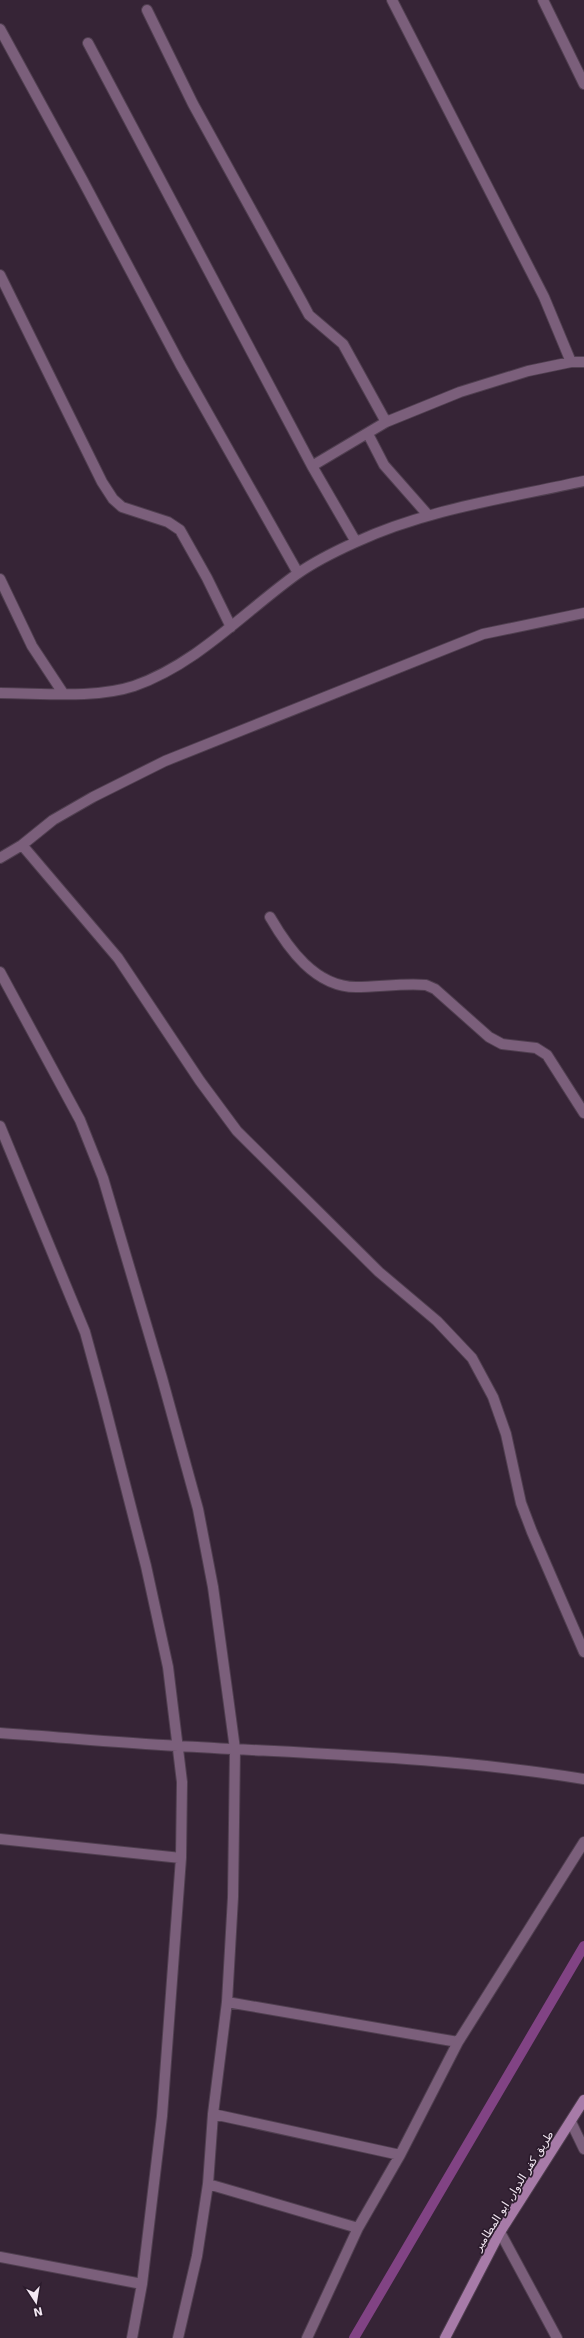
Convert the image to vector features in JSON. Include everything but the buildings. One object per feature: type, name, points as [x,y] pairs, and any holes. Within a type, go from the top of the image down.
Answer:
[{"type":"main road","name":"طريق كفر الدوار, ابو المطامير","points":[[445,2338],[500,2232],[584,2100]]},
{"type":"street","points":[[392,0],[544,297],[571,362]]},
{"type":"street","points":[[543,0],[584,84]]},
{"type":"street","points":[[146,10],[193,104],[309,315],[343,344],[386,422]]},
{"type":"street","points":[[0,29],[83,180],[180,364],[298,573]]},
{"type":"street","points":[[88,43],[312,466],[356,542]]},
{"type":"street","points":[[0,275],[102,482],[113,499],[122,507],[168,522],[180,530],[207,578],[230,627]]},
{"type":"street","points":[[312,466],[386,422],[460,392],[528,371],[571,362],[584,362]]},
{"type":"street","points":[[368,434],[384,465],[428,515]]},
{"type":"street","points":[[0,693],[107,692],[133,686],[167,671],[230,627],[298,573],[356,542],[428,515],[584,481]]},
{"type":"street","points":[[0,579],[32,646],[63,693]]},
{"type":"street","points":[[0,858],[22,845],[53,820],[93,797],[165,761],[483,634],[584,613]]},
{"type":"street","points":[[22,845],[118,958],[200,1081],[237,1131],[379,1272],[437,1321],[472,1358],[493,1397],[506,1434],[521,1503],[584,1652]]},
{"type":"street","points":[[270,917],[283,939],[306,966],[324,978],[354,987],[426,985],[436,989],[489,1037],[502,1044],[536,1048],[547,1055],[584,1113]]},
{"type":"street","points":[[0,972],[80,1120],[103,1178],[162,1378],[198,1509],[213,1587],[235,1749],[233,1897],[227,2002],[213,2114],[208,2184],[196,2256],[178,2338]]},
{"type":"street","points":[[0,1126],[63,1274],[87,1340],[146,1566],[168,1667],[182,1782],[181,1858],[162,2116],[142,2284],[132,2338]]},
{"type":"street","points":[[0,1732],[177,1746],[519,1769],[584,1779]]},
{"type":"street","points":[[0,1840],[181,1858]]},
{"type":"street","points":[[307,2338],[358,2228],[400,2155],[458,2042],[584,1842]]},
{"type":"street","points":[[227,2002],[458,2042]]},
{"type":"street","points":[[213,2114],[400,2155]]},
{"type":"street","points":[[571,2122],[584,2149]]},
{"type":"street","points":[[208,2184],[358,2228]]},
{"type":"street","points":[[500,2232],[557,2338]]},
{"type":"street","points":[[0,2257],[142,2284]]},
{"type":"waterway","points":[[354,2338],[584,1946]]}]
